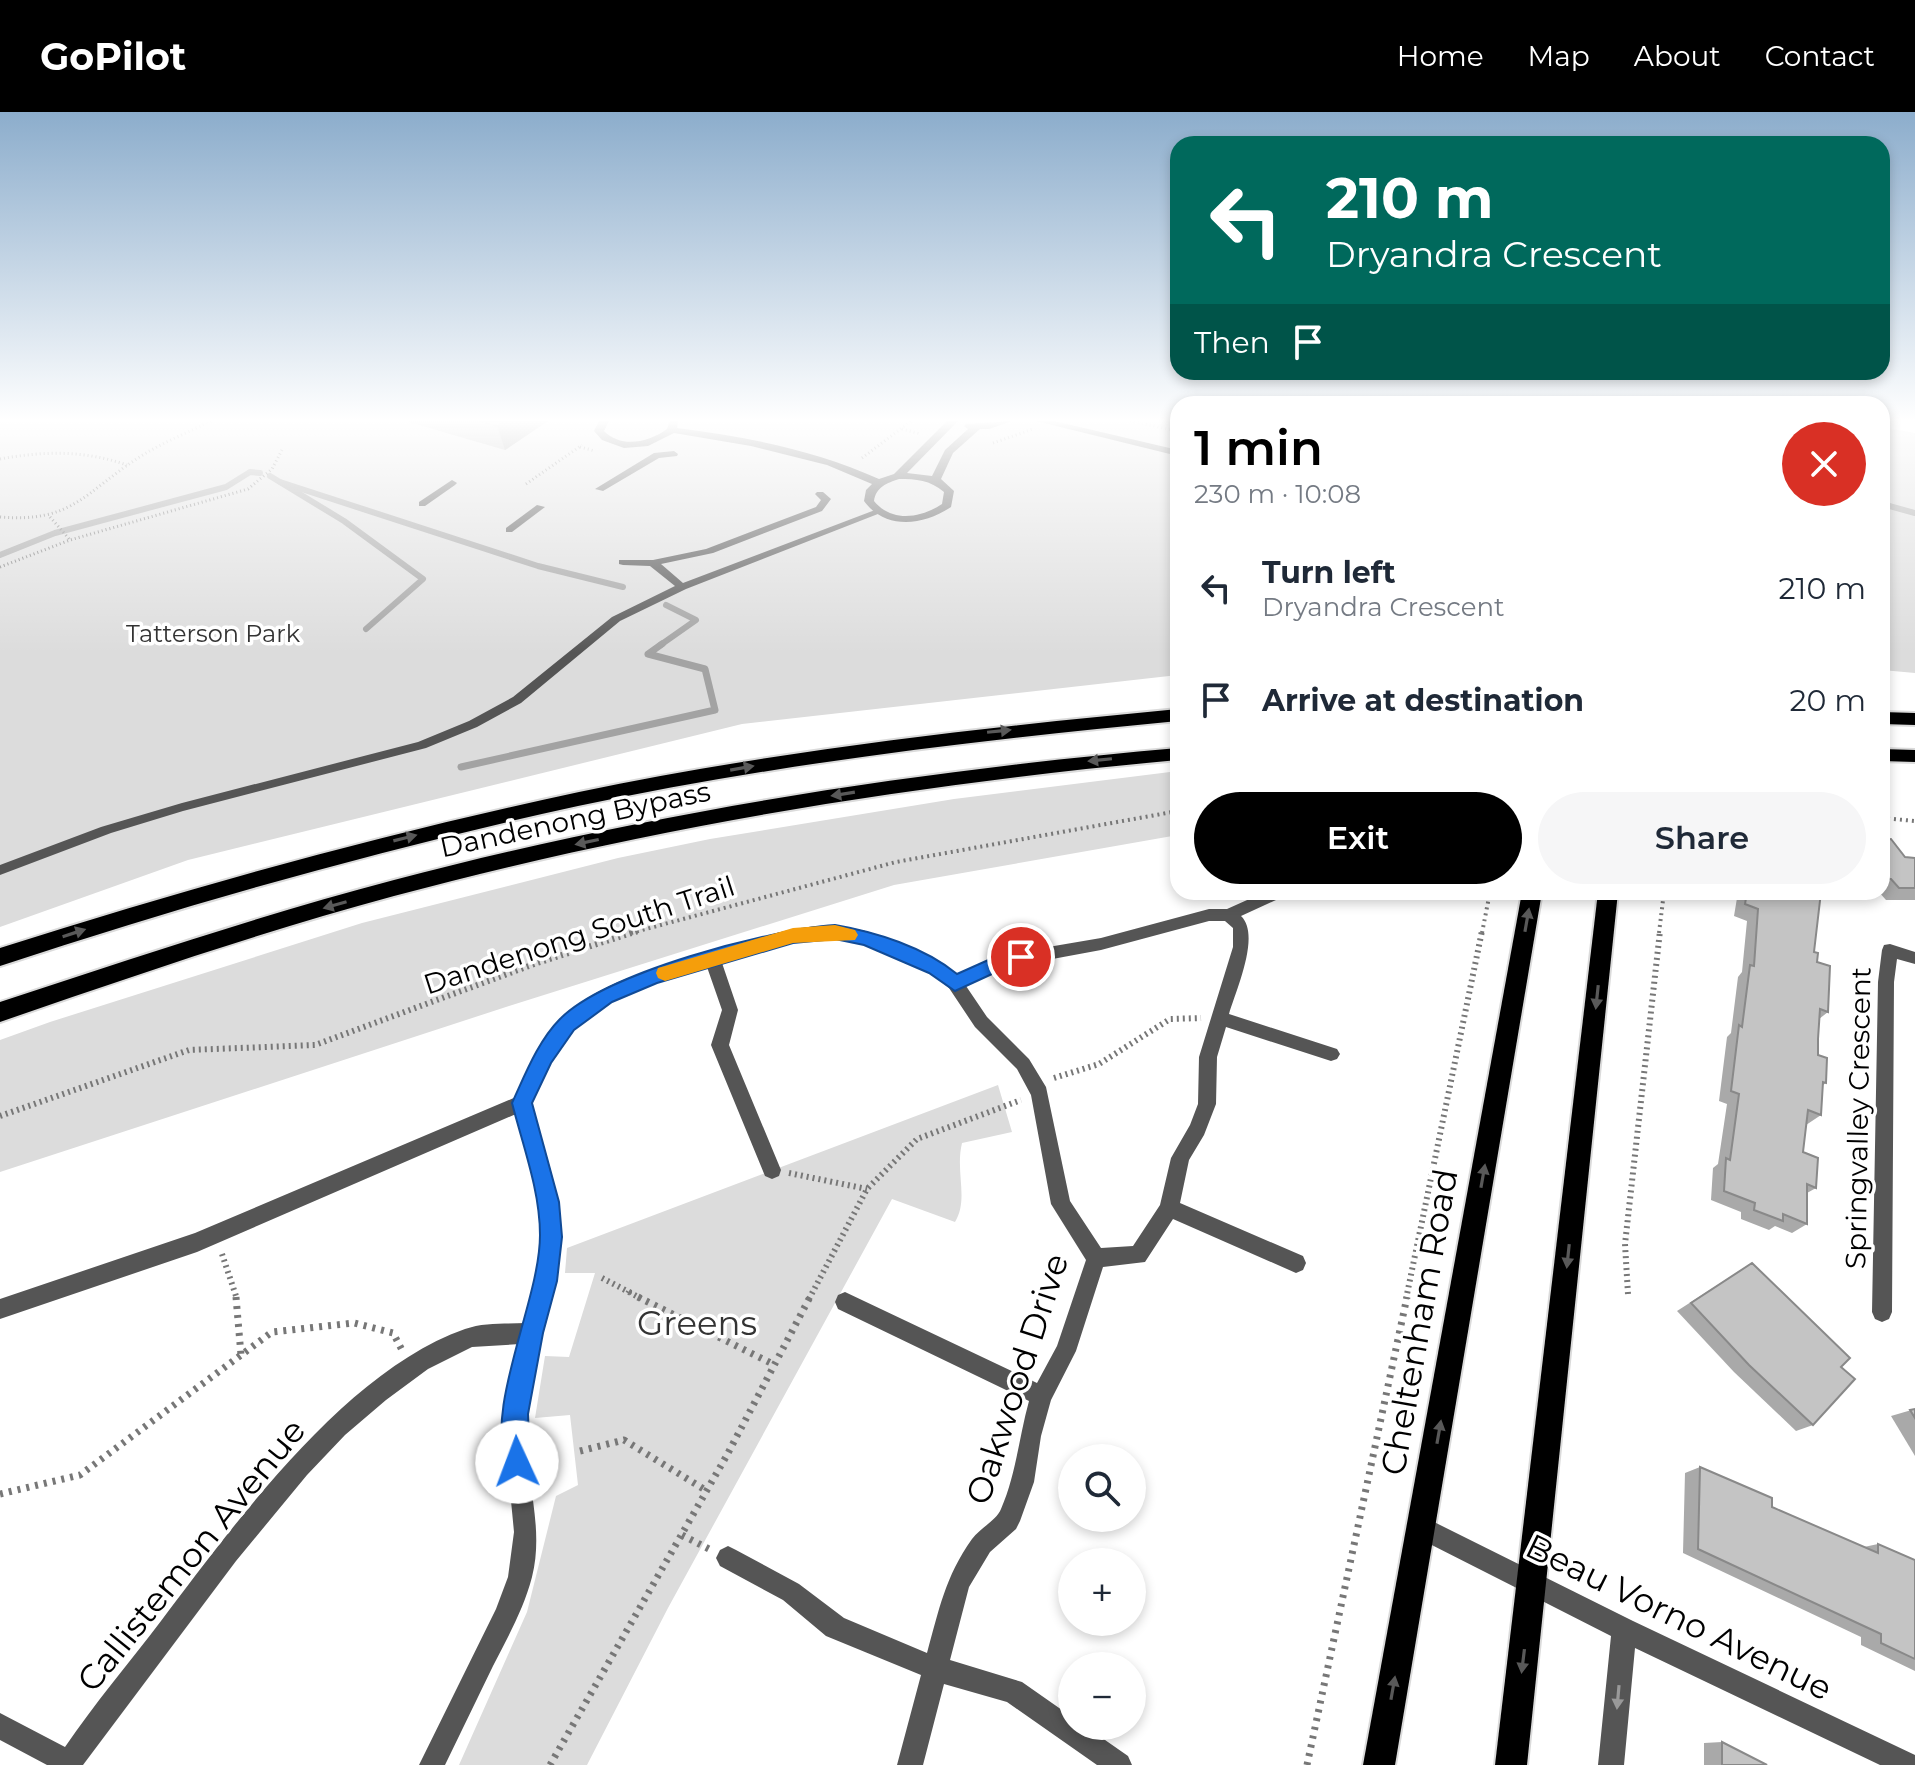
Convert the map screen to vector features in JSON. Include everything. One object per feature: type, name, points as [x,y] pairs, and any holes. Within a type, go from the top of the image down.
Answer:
[{"type":"highway","name":"Dandenong Bypass","points":[[0,957],[141,912],[397,840],[574,800],[753,766],[881,746],[997,731],[1170,716]]},
{"type":"highway","points":[[1890,718],[1915,719]]},
{"type":"highway","name":"Dandenong Bypass","points":[[0,1012],[394,888],[530,855],[741,811],[891,786],[1024,768],[1170,755]]},
{"type":"highway","points":[[1890,755],[1915,756]]},
{"type":"main road","name":"Cheltenham Road","points":[[1379,1765],[1531,900]]},
{"type":"main road","points":[[1511,1765],[1607,900]]},
{"type":"street","points":[[870,498],[878,512],[915,519],[939,511],[947,505],[948,498]]},
{"type":"street","points":[[955,983],[1001,962],[1101,944],[1209,915],[1229,915],[1262,900]]},
{"type":"street","points":[[1096,1258],[1138,1255],[1169,1208],[1180,1158],[1198,1129],[1207,1104],[1208,1057],[1241,947],[1241,926],[1229,915]]},
{"type":"street","name":"Oakwood Drive","points":[[522,1103],[544,1057],[567,1024],[605,997],[652,977],[793,935],[835,932],[867,938],[936,967],[955,983],[981,1022],[1023,1064],[1040,1093],[1061,1204],[1096,1258],[1066,1351],[1041,1396],[1030,1436],[1023,1482],[1008,1521],[982,1544],[958,1582],[910,1765]]},
{"type":"street","name":"Springvalley Crescent","points":[[1882,1312],[1886,982],[1890,950],[1915,958]]},
{"type":"street","points":[[713,959],[730,1010],[720,1045],[772,1170]]},
{"type":"street","points":[[1220,1018],[1331,1054]]},
{"type":"street","points":[[0,1309],[215,1234],[522,1103],[548,1202],[551,1237],[546,1281],[531,1333],[515,1414],[517,1462],[526,1532],[518,1582],[508,1610],[432,1765]]},
{"type":"street","points":[[1169,1208],[1296,1263]]},
{"type":"street","points":[[845,1302],[1041,1396]]},
{"type":"street","name":"Callistemon Avenue","points":[[0,1726],[68,1764],[243,1534],[330,1435],[374,1394],[467,1338],[531,1333]]},
{"type":"street","name":"Beau Vorno Avenue","points":[[1422,1528],[1624,1630],[1908,1765]]},
{"type":"street","points":[[728,1558],[791,1592],[835,1627],[933,1668],[1013,1691],[1119,1765]]},
{"type":"street","points":[[1611,1765],[1624,1630]]},
{"type":"lane","points":[[422,504],[430,498]]},
{"type":"lane","points":[[623,562],[653,563],[709,551],[819,509],[825,498]]},
{"type":"lane","points":[[509,530],[540,507]]},
{"type":"lane","points":[[0,870],[137,821],[422,745],[473,724],[517,700],[616,619],[682,587],[878,512]]},
{"type":"lane","points":[[653,563],[682,587]]},
{"type":"path","points":[[0,517],[50,517],[84,498]]},
{"type":"path","points":[[0,567],[70,540],[216,498]]},
{"type":"path","points":[[50,517],[70,540]]},
{"type":"path","name":"Dandenong South Trail","points":[[0,1116],[189,1050],[315,1045],[537,963],[665,922],[896,862],[1170,812]]},
{"type":"path","points":[[1890,819],[1915,821]]},
{"type":"path","points":[[1307,1765],[1488,900]]},
{"type":"path","points":[[1628,1294],[1625,1244],[1663,900]]},
{"type":"path","points":[[550,1765],[707,1491],[867,1189],[917,1139],[1040,1093],[1051,1079],[1099,1064],[1170,1019],[1220,1018]]},
{"type":"path","points":[[772,1170],[867,1189]]},
{"type":"path","points":[[215,1234],[236,1291],[241,1355]]},
{"type":"path","points":[[602,1278],[773,1364]]},
{"type":"path","points":[[0,1494],[80,1475],[272,1332],[354,1323],[393,1333],[411,1369]]},
{"type":"path","points":[[580,1451],[624,1440],[707,1491]]},
{"type":"green space","name":"Tatterson Park","points":[[0,498],[1170,498],[1170,676],[742,724],[188,860],[0,927]]},
{"type":"green space","points":[[1890,498],[1915,498],[1915,673],[1890,671]]},
{"type":"green space","points":[[1170,772],[1170,836],[894,885],[509,1006],[0,1172],[0,1040],[362,923],[618,858],[710,839],[954,799]]},
{"type":"green space","name":"Greens","points":[[998,1085],[1012,1132],[962,1143],[962,1195],[955,1222],[892,1199],[668,1608],[587,1765],[459,1765],[527,1612],[556,1496],[578,1485],[570,1415],[535,1418],[545,1356],[569,1357],[595,1273],[565,1273],[567,1248]]},
{"type":"building","points":[[1890,839],[1905,857],[1915,858],[1915,888],[1899,888],[1890,879]]},
{"type":"building","points":[[1746,900],[1820,900],[1814,952],[1818,953],[1817,962],[1830,966],[1828,1012],[1820,1009],[1818,1039],[1818,1055],[1827,1058],[1826,1083],[1823,1082],[1821,1115],[1808,1110],[1803,1152],[1818,1158],[1816,1188],[1807,1184],[1807,1224],[1783,1214],[1783,1221],[1754,1210],[1755,1203],[1724,1191],[1726,1158],[1730,1160],[1739,1094],[1731,1091],[1739,1025],[1742,1027],[1750,965],[1754,966],[1758,909],[1745,904]]},
{"type":"building","points":[[1752,1263],[1850,1358],[1841,1367],[1855,1379],[1813,1425],[1749,1365],[1691,1303]]},
{"type":"building","points":[[1700,1467],[1772,1498],[1772,1507],[1878,1553],[1878,1544],[1915,1560],[1915,1659],[1881,1643],[1881,1634],[1698,1549]]},
{"type":"building","points":[[1722,1742],[1767,1765],[1722,1765]]},
{"type":"waterway","points":[[0,555],[55,533],[185,498]]},
{"type":"waterway","points":[[306,498],[344,521],[423,579],[366,629]]},
{"type":"waterway","points":[[330,498],[538,566],[623,587]]},
{"type":"waterway","points":[[1890,506],[1915,513]]},
{"type":"waterway","points":[[659,646],[696,620],[666,605]]},
{"type":"waterway","points":[[461,767],[715,710],[705,669],[648,654],[662,644]]},
{"type":"slow traffic","points":[[665,973],[793,935],[835,932],[849,935]]},
{"type":"route","points":[[517,1462],[515,1414],[531,1333],[546,1281],[551,1237],[548,1202],[522,1103],[544,1057],[567,1024],[605,997],[652,977],[793,935],[835,932],[867,938],[936,967],[955,983],[1001,962],[1021,957]]}]
